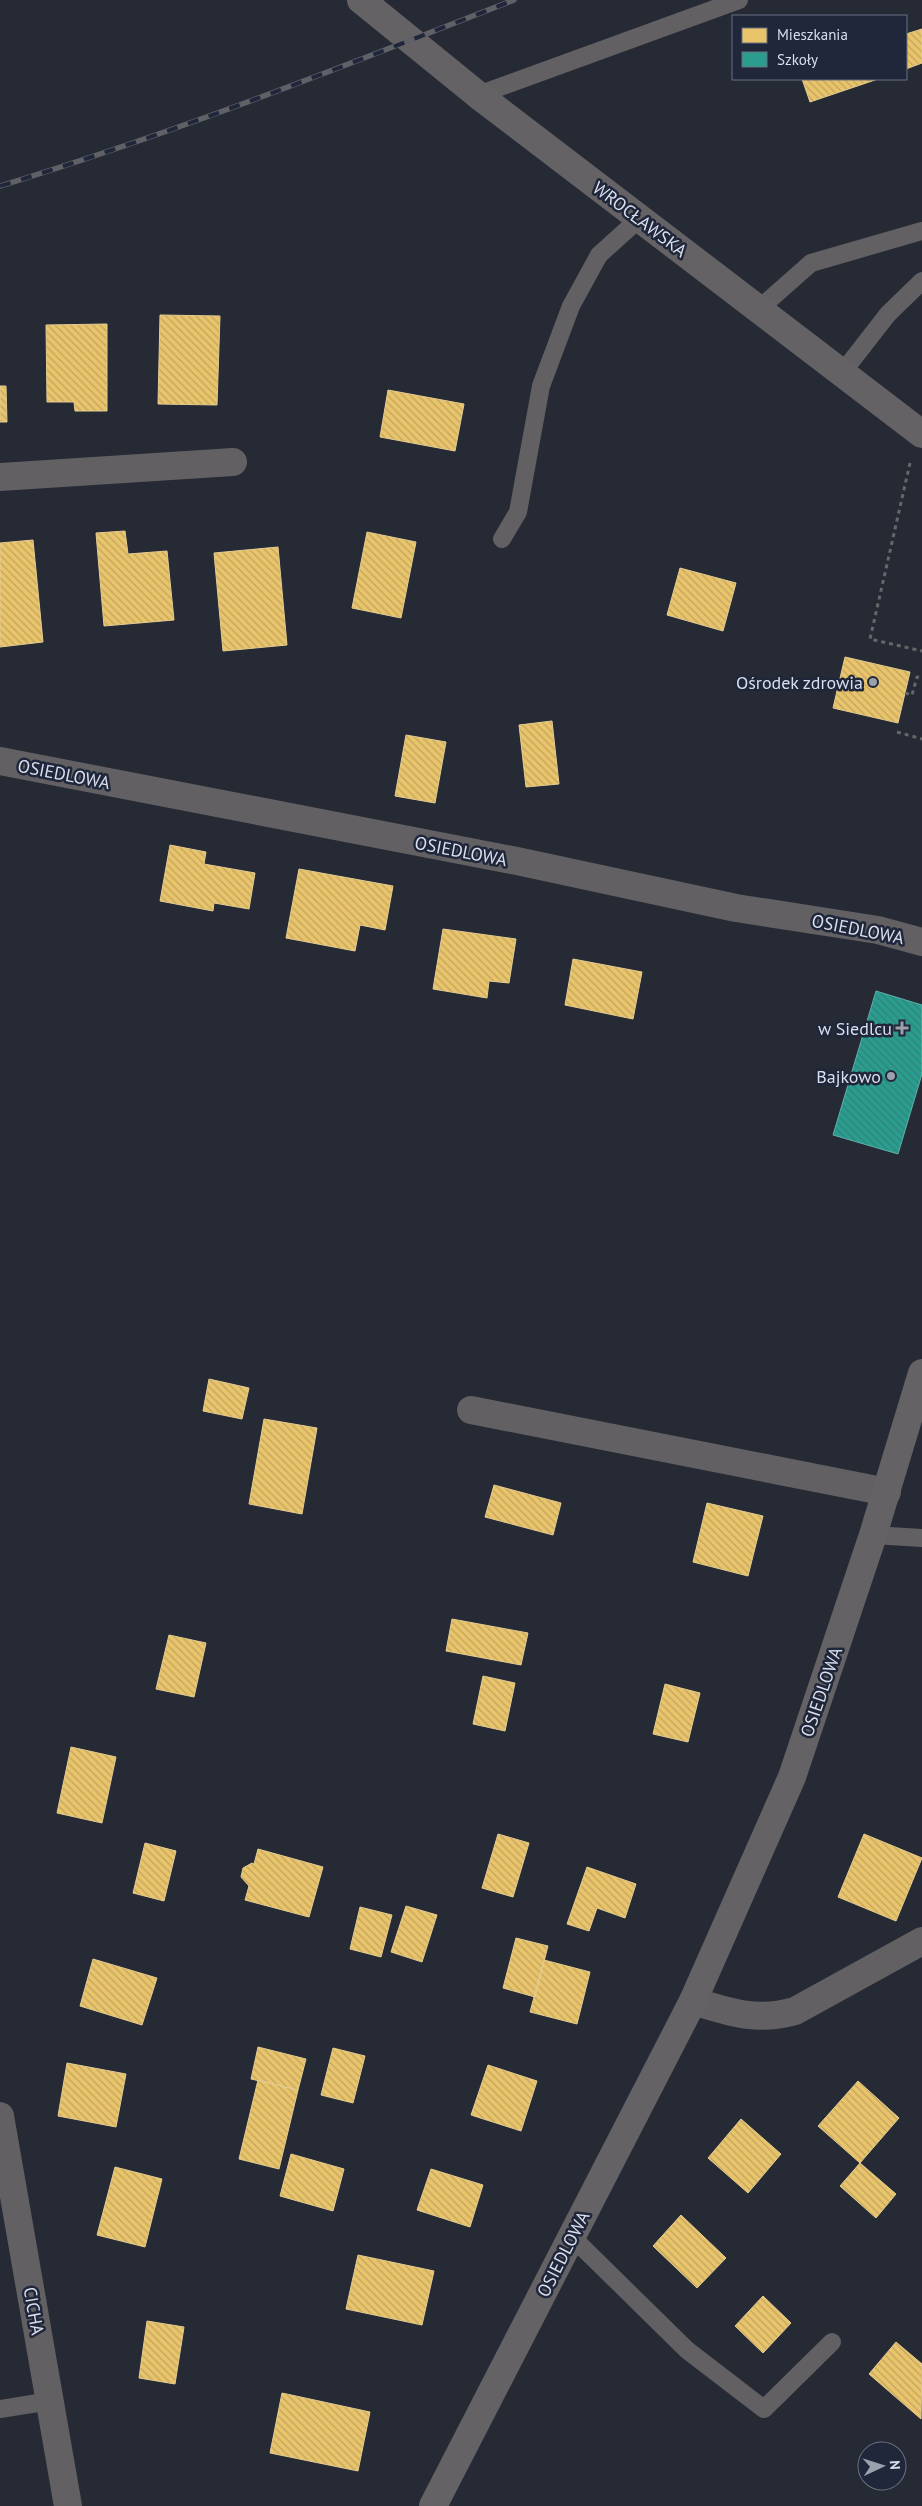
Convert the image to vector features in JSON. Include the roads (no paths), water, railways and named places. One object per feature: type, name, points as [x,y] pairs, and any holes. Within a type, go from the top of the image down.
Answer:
[{"type":"street","name":"WROCŁAWSKA","points":[[361,0],[478,95],[842,373],[917,444]]},
{"type":"street","points":[[0,477],[233,462]]},
{"type":"street","name":"OSIEDLOWA","points":[[0,761],[518,862],[736,908],[878,930],[922,942]]},
{"type":"street","name":"OSIEDLOWA","points":[[433,2506],[692,2001],[792,1777],[887,1492],[922,1373]]},
{"type":"street","points":[[471,1410],[887,1492]]},
{"type":"street","points":[[692,2001],[753,2017],[774,2017],[795,2011],[922,1941]]},
{"type":"street","name":"CICHA","points":[[0,2116],[68,2506]]},
{"type":"lane","points":[[478,95],[739,0]]},
{"type":"lane","points":[[502,539],[518,512],[541,386],[571,306],[599,255],[640,218]]},
{"type":"lane","points":[[759,309],[811,262],[922,231]]},
{"type":"lane","points":[[842,373],[888,314],[922,281]]},
{"type":"lane","points":[[873,1535],[922,1538]]},
{"type":"lane","points":[[572,2237],[686,2350],[764,2409],[832,2342]]},
{"type":"lane","points":[[0,2409],[50,2401]]},
{"type":"railway","points":[[0,186],[195,121],[514,0]]},
{"type":"place","name":"Ośrodek zdrowia","points":[[873,682]]},
{"type":"place","name":"w Siedlcu","points":[[902,1028]]},
{"type":"place","name":"Bajkowo","points":[[891,1076]]}]
